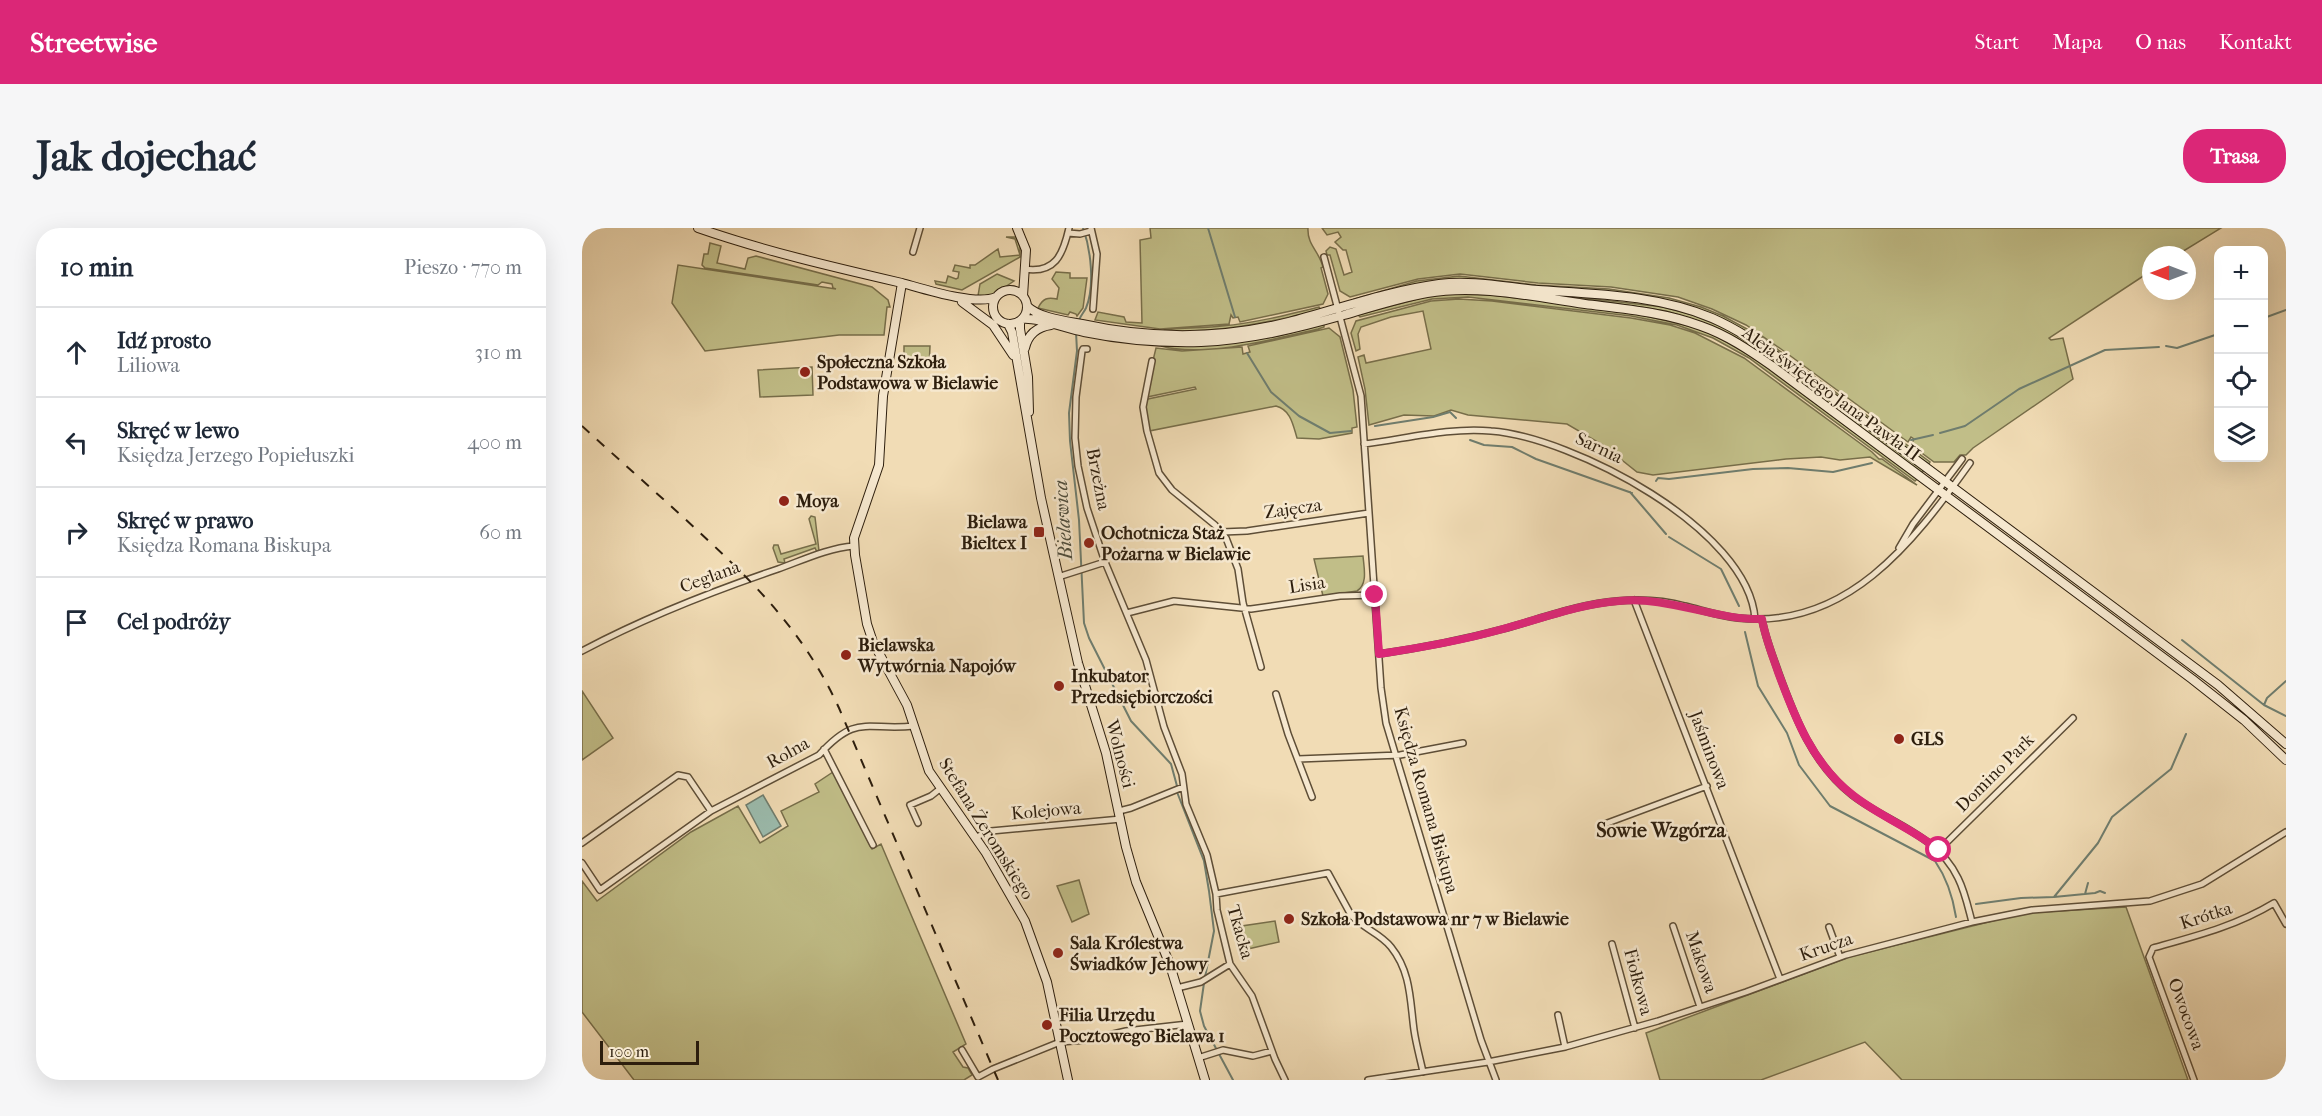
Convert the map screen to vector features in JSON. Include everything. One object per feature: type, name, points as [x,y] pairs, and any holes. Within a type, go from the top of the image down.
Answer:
[{"type":"main road","points":[[698,228],[793,256],[944,294],[987,300],[1002,292],[1015,291],[1023,297]]},
{"type":"main road","points":[[944,294],[994,314],[1000,321],[1008,324],[1021,320],[1027,306],[1023,297],[1025,247],[1017,228]]},
{"type":"main road","points":[[1009,291],[1024,268]]},
{"type":"main road","name":"Stefana Żeromskiego","points":[[902,283],[883,396],[879,465],[855,533],[854,546],[869,632],[905,701],[925,762],[1007,886],[1033,940],[1047,982],[1068,1080]]},
{"type":"main road","name":"Aleja świętego Jana Pawła II","points":[[1021,320],[1034,319],[1056,326],[1072,326],[1154,341],[1216,341],[1261,335],[1423,287],[1469,283],[1647,300],[1685,309],[1728,326],[1760,345],[2218,685],[2286,744]]},
{"type":"main road","name":"Aleja świętego Jana Pawła II","points":[[1340,312],[1418,295],[1463,290],[1518,294],[1639,310],[1682,319],[1717,332],[1754,354],[2192,679],[2244,720],[2286,760]]},
{"type":"main road","points":[[994,314],[993,306],[996,297]]},
{"type":"main road","points":[[962,302],[993,325],[1006,342],[1017,365]]},
{"type":"main road","name":"Aleja świętego Jana Pawła II","points":[[1027,306],[1035,312],[1072,326]]},
{"type":"main road","name":"Wolności","points":[[1021,320],[1028,384],[1029,428]]},
{"type":"main road","name":"Wolności","points":[[1008,324],[1012,333],[1074,650],[1106,753],[1141,895],[1168,961],[1205,1080]]},
{"type":"main road","points":[[1024,354],[1027,339],[1034,332],[1043,326],[1056,326]]},
{"type":"street","points":[[913,252],[920,228]]},
{"type":"street","points":[[1024,268],[1039,270],[1053,264],[1061,252],[1068,231],[1088,231],[1097,254],[1093,309]]},
{"type":"street","name":"Księdza Romana Biskupa","points":[[1324,257],[1359,383],[1383,703],[1395,755],[1488,1062],[1496,1080]]},
{"type":"street","name":"Brzeżna","points":[[1087,349],[1082,351],[1076,397],[1076,447],[1084,496],[1105,562],[1146,660],[1164,727],[1182,774],[1183,787]]},
{"type":"street","points":[[1152,362],[1143,407],[1160,473],[1172,490],[1222,532],[1237,566],[1260,667]]},
{"type":"street","name":"Sarnia","points":[[1364,444],[1461,431],[1490,430],[1535,438],[1590,459],[1643,488],[1695,527],[1728,560],[1743,581],[1755,606],[1795,717],[1818,758],[1851,794],[1876,812],[1919,835],[1939,850],[1958,876],[1972,922]]},
{"type":"street","points":[[1897,552],[1913,524],[1962,459]]},
{"type":"street","points":[[1379,654],[1482,634],[1599,603],[1634,600],[1669,602],[1726,617],[1759,619],[1803,613],[1836,601],[1864,583],[1916,534],[1970,463]]},
{"type":"street","name":"Zajęcza","points":[[1222,532],[1247,531],[1369,513]]},
{"type":"street","name":"Ceglana","points":[[582,651],[632,624],[696,597],[825,552],[854,546]]},
{"type":"street","points":[[1058,577],[1105,562]]},
{"type":"street","name":"Lisia","points":[[1245,609],[1340,596],[1375,595]]},
{"type":"street","name":"Jaśminowa","points":[[1634,600],[1780,979]]},
{"type":"street","points":[[1127,613],[1182,601],[1214,607],[1245,609]]},
{"type":"street","points":[[1276,694],[1312,797]]},
{"type":"street","name":"Domino Park","points":[[1939,850],[2073,718]]},
{"type":"street","name":"Rolna","points":[[582,863],[600,890],[711,811],[819,755],[844,732],[856,726],[914,726]]},
{"type":"street","points":[[1298,759],[1395,755],[1463,743]]},
{"type":"street","points":[[824,749],[873,845]]},
{"type":"street","points":[[582,843],[678,775],[688,777],[711,811]]},
{"type":"street","points":[[1602,825],[1707,786]]},
{"type":"street","name":"Kolejowa","points":[[976,837],[991,831],[1120,815],[1131,808],[1183,787]]},
{"type":"street","name":"Tkacka","points":[[1183,787],[1186,804],[1207,855],[1230,964],[1252,996],[1285,1080]]},
{"type":"street","points":[[918,823],[910,805],[931,796],[941,788]]},
{"type":"street","name":"Krucza","points":[[1368,1080],[1488,1062],[1565,1047],[1700,1007],[1840,957],[1972,922],[2032,910],[2150,901],[2202,884],[2286,832]]},
{"type":"street","points":[[1216,894],[1328,873],[1351,915],[1382,937],[1398,956],[1406,971],[1423,1071]]},
{"type":"street","name":"Krótka","points":[[2149,957],[2153,948],[2223,929],[2274,903],[2286,924]]},
{"type":"street","name":"Makowa","points":[[1673,926],[1700,1007]]},
{"type":"street","points":[[1829,927],[1840,957]]},
{"type":"street","name":"Fiołkowa","points":[[1612,944],[1635,1028]]},
{"type":"street","name":"Owocowa","points":[[2149,957],[2194,1080]]},
{"type":"street","points":[[1177,988],[1201,982],[1230,964]]},
{"type":"street","points":[[1558,1015],[1565,1047]]},
{"type":"street","points":[[962,1050],[978,1077],[1060,1042],[1188,1024]]},
{"type":"street","points":[[1198,1058],[1223,1050],[1253,1056],[1272,1051]]},
{"type":"shaded area","points":[[1150,228],[1308,228],[1309,239],[1323,267],[1321,268],[1328,294],[1323,304],[1240,322],[1238,317],[1233,318],[1231,315],[1229,324],[1160,329],[1095,320],[1098,312],[1124,317],[1126,322],[1142,323],[1140,240],[1151,238]]},
{"type":"shaded area","points":[[1322,228],[2221,228],[2192,246],[2142,246],[2142,277],[2049,338],[2051,340],[2063,338],[2073,379],[1966,455],[1960,455],[1954,462],[1934,462],[1911,445],[1914,439],[1911,437],[1908,442],[1746,325],[1712,309],[1678,297],[1611,287],[1538,283],[1460,274],[1418,279],[1350,297],[1340,291],[1330,255],[1327,255],[1326,251],[1330,247],[1336,249],[1344,275],[1352,272],[1346,250],[1335,242],[1341,237],[1338,232],[1327,235]]},
{"type":"shaded area","points":[[1006,237],[1016,237],[1020,255],[1015,239]]},
{"type":"shaded area","points":[[710,243],[721,246],[717,263],[745,269],[748,258],[756,256],[872,287],[888,300],[890,307],[887,307],[884,335],[839,335],[705,351],[672,303],[678,265],[836,289],[832,284],[822,282],[818,285],[705,268],[702,265],[704,254],[708,254]]},
{"type":"shaded area","points":[[998,249],[1000,257],[1020,255],[962,290],[936,284],[935,281],[946,283],[948,276],[958,278],[959,272],[953,271],[955,265],[970,268],[970,265],[975,265]]},
{"type":"shaded area","points":[[1056,272],[1070,273],[1070,278],[1087,278],[1083,308],[1077,316],[1070,312],[1068,315],[1038,308],[1046,299],[1057,299],[1059,288],[1052,279]]},
{"type":"shaded area","points":[[997,274],[1014,281],[993,295],[978,296],[980,284]]},
{"type":"shaded area","points":[[1459,276],[1536,285],[1609,289],[1669,298],[1701,307],[1758,335],[1930,462],[1929,464],[1924,461],[1756,337],[1723,319],[1684,304],[1618,293],[1466,279],[1354,301],[1354,299],[1417,281]]},
{"type":"shaded area","points":[[1447,294],[1492,295],[1637,314],[1693,327],[1714,335],[1751,356],[1917,479],[1915,481],[1749,358],[1713,338],[1677,325],[1631,316],[1468,297],[1432,299],[1360,317],[1358,315],[1425,297]]},
{"type":"shaded area","points":[[1559,295],[1663,307],[1693,315],[1727,329],[1766,353],[1924,470],[1922,473],[1763,355],[1723,331],[1666,311]]},
{"type":"shaded area","points":[[1459,299],[1631,318],[1670,325],[1695,333],[1744,358],[1917,485],[1870,457],[1840,460],[1821,457],[1786,459],[1653,475],[1637,472],[1603,445],[1567,424],[1468,415],[1451,410],[1434,416],[1404,415],[1369,425],[1365,389],[1358,357],[1364,355],[1366,363],[1431,349],[1423,311],[1391,317],[1361,327],[1358,334],[1360,349],[1356,351],[1351,333],[1356,321],[1431,301]]},
{"type":"shaded area","points":[[1319,307],[1321,310],[1241,326],[1161,331],[1247,323]]},
{"type":"shaded area","points":[[1324,324],[1324,327],[1318,329],[1281,338],[1218,349],[1178,349],[1161,346],[1230,343],[1278,336]]},
{"type":"shaded area","points":[[1329,328],[1340,337],[1353,390],[1357,427],[1352,428],[1352,433],[1319,439],[1297,438],[1288,414],[1276,406],[1149,431],[1144,406],[1148,399],[1196,389],[1195,387],[1147,397],[1146,389],[1156,348],[1182,351],[1242,347],[1243,354],[1250,352],[1248,346]]},
{"type":"shaded area","points":[[904,346],[930,346],[929,368],[904,367]]},
{"type":"shaded area","points":[[812,367],[813,395],[760,397],[758,370]]},
{"type":"shaded area","points":[[811,516],[815,517],[819,551],[817,552],[815,548],[784,559],[785,563],[778,562],[774,545],[778,545],[781,554],[816,544],[809,519]]},
{"type":"shaded area","points":[[1363,556],[1363,584],[1357,591],[1323,596],[1314,559]]},
{"type":"shaded area","points":[[582,691],[613,738],[582,760]]},
{"type":"shaded area","points":[[833,772],[872,849],[881,844],[966,1044],[953,1052],[963,1067],[968,1068],[972,1075],[964,1080],[634,1080],[582,1012],[582,881],[597,901],[691,832],[738,806],[760,843],[788,826],[781,811],[819,792],[815,784]]},
{"type":"shaded area","points":[[763,795],[781,826],[763,837],[746,805]]},
{"type":"shaded area","points":[[1079,880],[1089,914],[1072,922],[1057,886]]},
{"type":"shaded area","points":[[2126,907],[2188,1080],[1902,1080],[1865,1042],[1761,1080],[1660,1080],[1646,1033],[1849,957],[2024,913]]},
{"type":"shaded area","points":[[1275,921],[1279,942],[1239,951],[1235,927]]},
{"type":"waterway","name":"Bielawica","points":[[1079,320],[1089,299],[1091,279],[1090,257],[1083,228]]},
{"type":"waterway","points":[[1208,228],[1235,317]]},
{"type":"waterway","points":[[2268,317],[2286,310]]},
{"type":"waterway","name":"Bielawica","points":[[1076,332],[1077,351],[1069,413],[1079,520],[1084,623],[1089,638],[1131,721],[1171,764],[1177,786]]},
{"type":"waterway","points":[[2166,346],[2177,348],[2214,335]]},
{"type":"waterway","points":[[1940,433],[1965,426],[2019,389],[2105,350],[2159,347]]},
{"type":"waterway","points":[[1247,353],[1271,392],[1299,416],[1330,433],[1351,431]]},
{"type":"waterway","points":[[1375,426],[1450,412],[1456,418]]},
{"type":"waterway","points":[[1911,440],[1933,435]]},
{"type":"waterway","points":[[1470,440],[1484,445],[1512,447],[1536,459],[1632,493]]},
{"type":"waterway","points":[[1656,481],[1658,478],[1669,479],[1753,469],[1788,468],[1833,472],[1872,463]]},
{"type":"waterway","points":[[1630,492],[1666,534]]},
{"type":"waterway","points":[[1669,537],[1721,569],[1739,606]]},
{"type":"waterway","points":[[1745,632],[1758,686],[1787,733],[1799,765],[1830,806],[1935,861],[1948,888],[1956,917]]},
{"type":"waterway","points":[[2182,640],[2264,705],[2286,716]]},
{"type":"waterway","points":[[2264,705],[2267,698],[2286,681]]},
{"type":"waterway","points":[[1976,904],[2021,898],[2054,897],[2098,843],[2112,817],[2171,769],[2186,734]]},
{"type":"waterway","name":"Bielawica","points":[[1177,792],[1204,861],[1209,891],[1214,931],[1205,977]]},
{"type":"waterway","points":[[2085,894],[2088,883]]},
{"type":"waterway","points":[[2054,897],[2100,891],[2105,893]]},
{"type":"waterway","name":"Bielawica","points":[[1204,983],[1200,1011],[1204,1026],[1233,1080]]},
{"type":"railway","points":[[582,426],[730,561],[772,605],[808,652],[839,708],[998,1080]]},
{"type":"place","name":"Społeczna Szkoła Podstawowa w Bielawie","points":[[805,372]]},
{"type":"place","name":"Moya","points":[[784,501]]},
{"type":"place","name":"Bielawa Bieltex I","points":[[1039,532]]},
{"type":"place","name":"Ochotnicza Staż Pożarna w Bielawie","points":[[1089,543]]},
{"type":"place","name":"Bielawska Wytwórnia Napojów","points":[[846,655]]},
{"type":"place","name":"Inkubator Przedsiębiorczości","points":[[1059,686]]},
{"type":"place","name":"GLS","points":[[1899,739]]},
{"type":"place","name":"Szkoła Podstawowa nr 7 w Bielawie","points":[[1289,919]]},
{"type":"place","name":"Sala Królestwa Świadków Jehowy","points":[[1058,953]]},
{"type":"place","name":"Filia Urzędu Pocztowego Bielawa 1","points":[[1047,1025]]},
{"type":"district","name":"Sowie Wzgórza","points":[[1661,830]]},
{"type":"route","points":[[1375,595],[1379,654],[1466,638],[1588,606],[1617,601],[1658,601],[1726,617],[1762,619],[1765,635],[1795,717],[1809,745],[1828,772],[1863,803],[1919,835],[1939,850]]}]
